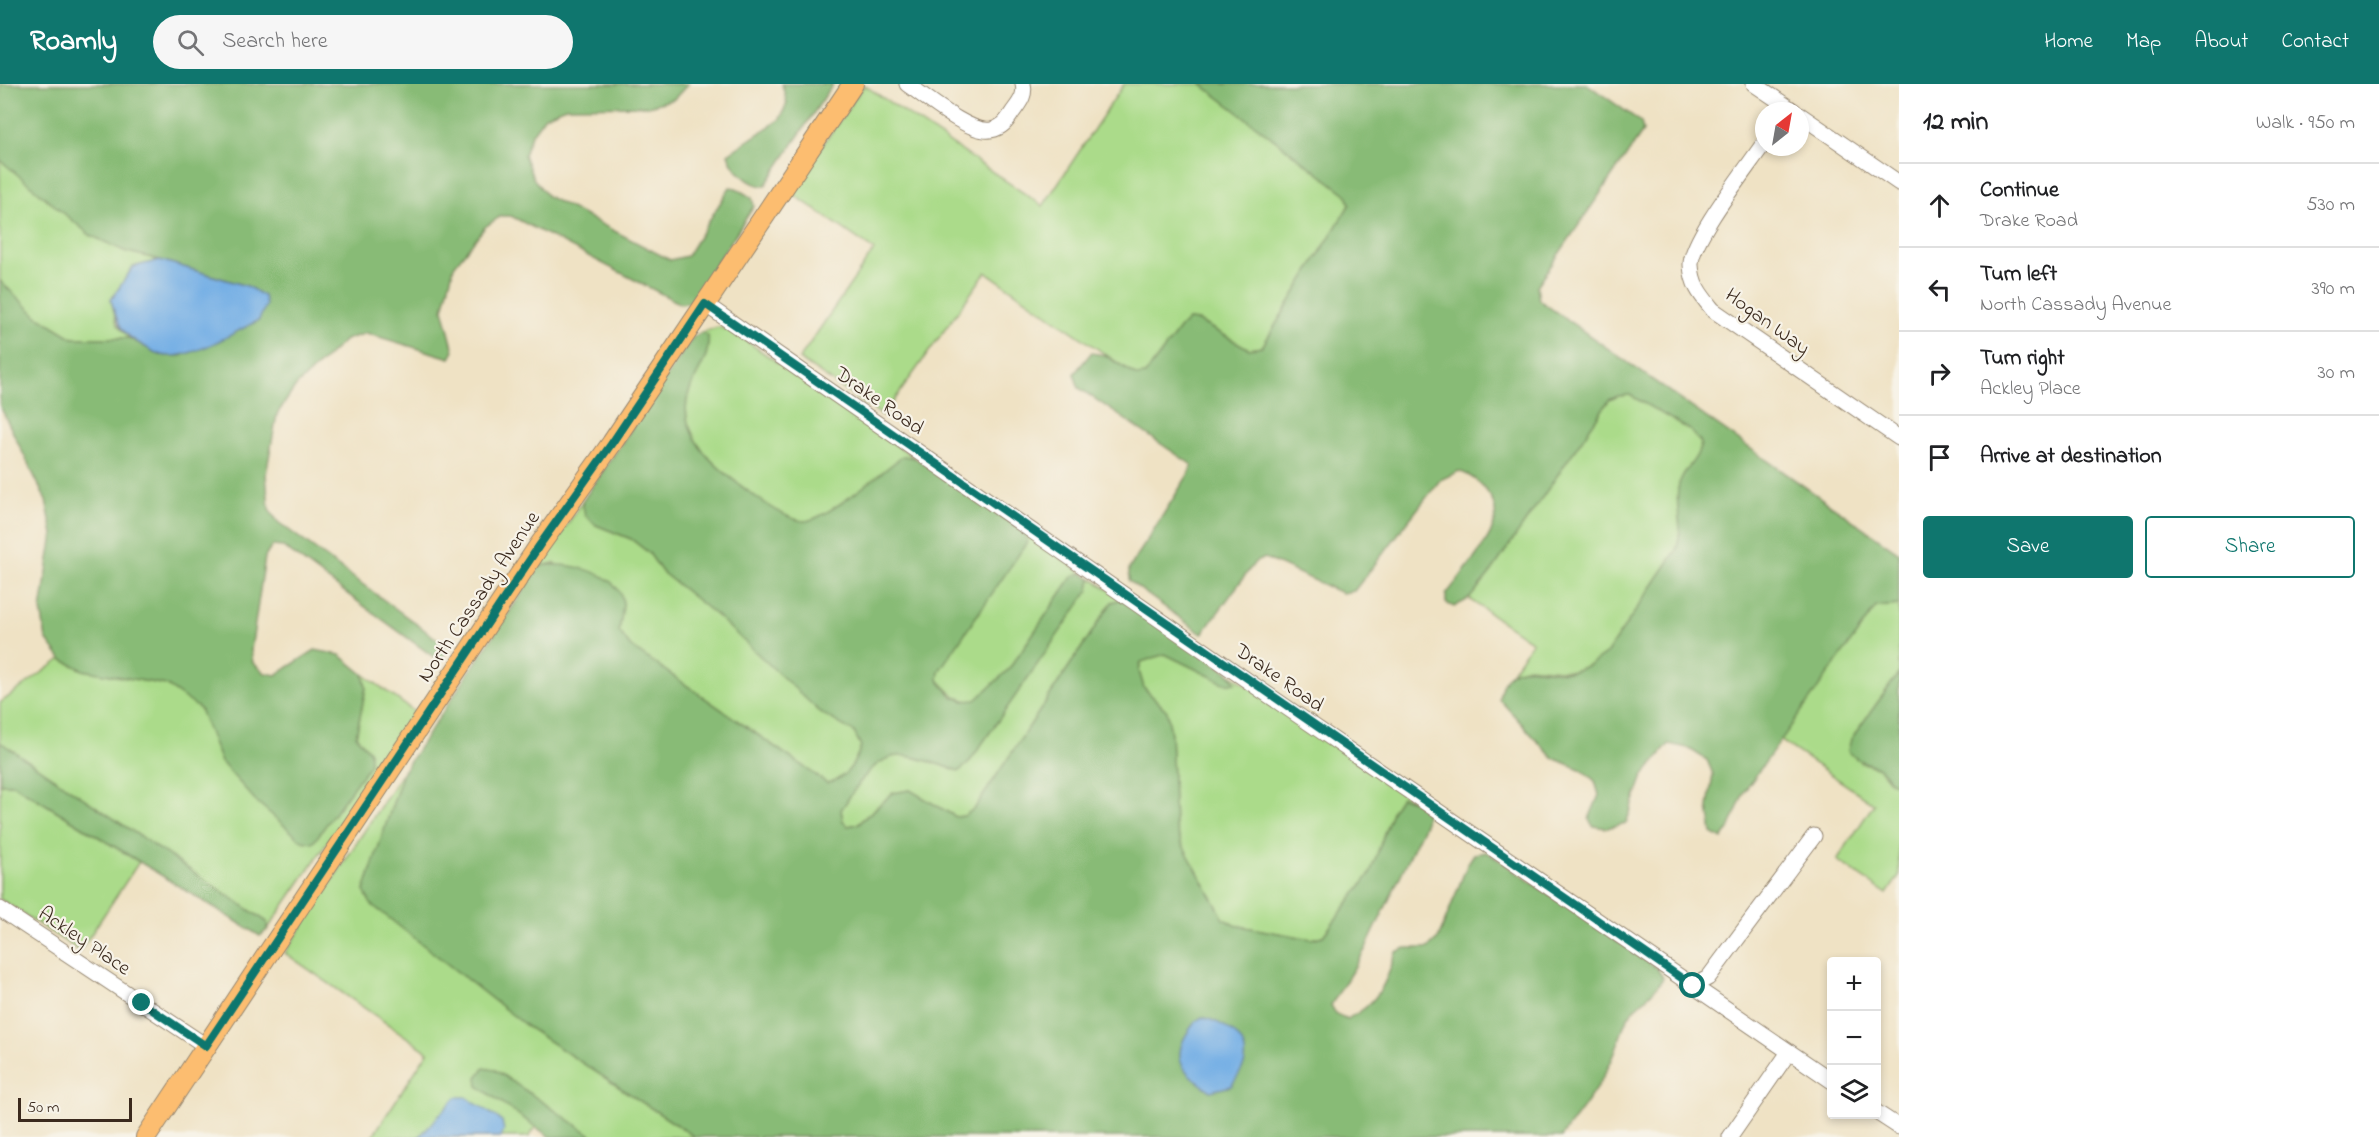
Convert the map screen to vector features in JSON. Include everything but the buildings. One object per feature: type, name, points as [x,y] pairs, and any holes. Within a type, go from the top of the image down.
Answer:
[{"type":"main road","name":"North Cassady Avenue","points":[[146,1137],[539,546],[612,443],[853,84]]},
{"type":"street","points":[[907,84],[967,124],[982,130],[990,130],[1004,124],[1022,98],[1023,84]]},
{"type":"street","points":[[1754,84],[1779,102]]},
{"type":"street","points":[[1809,122],[1899,183]]},
{"type":"street","name":"Hogan Way","points":[[1755,156],[1699,238],[1691,263],[1695,289],[1713,310],[1899,438]]},
{"type":"street","name":"Drake Road","points":[[705,304],[1827,1078]]},
{"type":"street","points":[[1693,986],[1708,978],[1814,836]]},
{"type":"street","name":"Ackley Place","points":[[0,909],[206,1046]]},
{"type":"street","points":[[1730,1137],[1790,1052]]},
{"type":"street","points":[[1881,1115],[1899,1127]]},
{"type":"green space","points":[[0,84],[688,84],[674,99],[648,106],[566,107],[545,116],[531,135],[524,155],[533,178],[547,196],[670,260],[687,256],[730,187],[752,198],[754,206],[691,302],[681,304],[511,216],[501,216],[485,227],[454,266],[443,309],[454,351],[450,358],[366,333],[345,340],[296,386],[277,414],[266,474],[269,509],[278,522],[445,645],[444,656],[438,660],[283,547],[272,546],[265,557],[251,650],[253,663],[265,673],[276,675],[315,650],[340,655],[363,674],[366,687],[356,736],[370,752],[370,764],[313,843],[302,841],[256,801],[221,762],[200,709],[166,685],[83,670],[61,659],[46,639],[41,610],[53,534],[46,500],[0,406],[0,281],[37,316],[73,338],[129,338],[160,355],[180,356],[216,342],[259,320],[264,297],[247,286],[124,251],[90,235],[0,160]]},
{"type":"green space","points":[[782,84],[833,84],[765,186],[759,185],[742,175],[733,165],[728,154],[780,119],[787,103]]},
{"type":"green space","points":[[1124,84],[1201,84],[1348,195],[1350,204],[1262,347],[1249,349],[1199,321],[1188,320],[1145,375],[1137,376],[986,272],[883,416],[799,359],[874,250],[790,192],[864,85],[1043,206]]},
{"type":"green space","points":[[1201,84],[1587,84],[1641,122],[1643,131],[1537,286],[1539,300],[1899,553],[1899,605],[1876,607],[1744,792],[1729,829],[1722,839],[1712,833],[1708,807],[1713,774],[1707,760],[1688,748],[1669,744],[1643,776],[1626,823],[1606,828],[1593,826],[1589,819],[1599,795],[1595,781],[1582,770],[1553,758],[1499,699],[1503,684],[1509,675],[1518,670],[1528,668],[1574,671],[1588,666],[1607,653],[1676,551],[1680,533],[1677,497],[1679,483],[1697,455],[1701,443],[1690,430],[1630,395],[1618,396],[1609,400],[1491,572],[1469,599],[1454,607],[1446,603],[1446,595],[1486,541],[1494,524],[1495,515],[1487,491],[1467,474],[1459,471],[1440,480],[1354,591],[1342,593],[1265,558],[1255,562],[1202,634],[1129,581],[1129,569],[1192,465],[1079,388],[1074,374],[1091,353],[1105,355],[1137,376],[1145,375],[1188,320],[1198,321],[1249,349],[1262,347],[1350,204],[1347,195]]},
{"type":"green space","points":[[0,160],[124,251],[160,260],[133,267],[111,300],[117,324],[129,338],[73,338],[37,316],[0,281]]},
{"type":"green space","points":[[718,327],[732,331],[915,458],[903,456],[839,505],[813,519],[804,521],[793,518],[765,503],[735,481],[703,451],[688,423],[687,397],[708,347],[708,336],[702,332]]},
{"type":"green space","points":[[702,332],[708,336],[708,347],[687,397],[686,409],[692,434],[711,459],[735,481],[765,503],[793,518],[804,521],[813,519],[839,505],[903,456],[915,458],[1022,530],[1028,541],[939,671],[938,680],[952,696],[964,701],[976,700],[1009,669],[1072,577],[1082,573],[1091,578],[1089,590],[968,764],[959,771],[905,756],[884,760],[860,782],[841,810],[843,821],[848,826],[858,824],[893,793],[910,790],[956,817],[964,816],[975,808],[1112,602],[1122,599],[1229,673],[1236,683],[1224,683],[1165,654],[1141,662],[1139,671],[1144,688],[1167,711],[1171,734],[1175,825],[1181,842],[1224,919],[1234,925],[1311,939],[1323,936],[1370,874],[1393,809],[1401,797],[1414,801],[1426,811],[1425,824],[1365,950],[1331,1005],[1336,1014],[1347,1019],[1373,1000],[1384,983],[1396,952],[1406,948],[1428,948],[1438,939],[1468,863],[1474,854],[1487,852],[1657,968],[1663,978],[1629,1016],[1603,1076],[1561,1137],[695,1137],[529,1028],[371,904],[364,891],[404,770],[540,566],[576,567],[602,576],[612,583],[623,603],[619,631],[630,646],[827,783],[845,774],[853,765],[861,746],[854,732],[821,713],[716,615],[662,572],[649,553],[631,539],[596,525],[585,515],[582,502],[693,337]]},
{"type":"green space","points":[[1630,395],[1690,430],[1701,443],[1697,455],[1679,483],[1677,497],[1680,533],[1676,551],[1607,653],[1592,664],[1573,671],[1528,667],[1511,673],[1532,642],[1469,599],[1491,572],[1609,400],[1618,396]]},
{"type":"green space","points":[[582,502],[596,525],[631,539],[649,553],[662,572],[716,615],[839,722],[854,732],[861,746],[853,765],[845,774],[827,783],[630,646],[619,631],[623,602],[554,563],[540,566]]},
{"type":"green space","points":[[1022,530],[1082,573],[1072,577],[1009,669],[976,701],[964,700],[951,693],[938,680],[939,671]]},
{"type":"green space","points":[[1091,578],[1122,599],[1112,602],[975,808],[964,816],[956,817],[910,790],[893,793],[857,824],[848,826],[843,821],[841,810],[853,792],[867,774],[884,760],[905,756],[959,771],[968,764],[1088,590]]},
{"type":"green space","points":[[1899,605],[1899,673],[1851,739],[1860,762],[1879,768],[1889,781],[1899,785],[1899,876],[1887,894],[1837,860],[1874,804],[1780,740],[1876,607]]},
{"type":"green space","points":[[1165,654],[1224,683],[1235,682],[1229,673],[1414,801],[1401,797],[1393,809],[1370,874],[1323,936],[1311,939],[1234,925],[1224,919],[1181,842],[1175,825],[1171,734],[1167,711],[1144,688],[1139,671],[1141,662]]},
{"type":"green space","points":[[61,659],[83,670],[166,685],[201,709],[221,762],[370,752],[356,736],[366,688],[363,674],[416,713],[267,930],[267,922],[0,742],[0,703]]},
{"type":"green space","points":[[1899,673],[1899,785],[1891,781],[1880,769],[1859,760],[1848,751],[1851,739]]},
{"type":"green space","points":[[0,742],[267,922],[267,930],[260,936],[13,784],[0,784]]},
{"type":"green space","points":[[404,770],[364,891],[529,1028],[695,1137],[594,1137],[495,1070],[478,1085],[536,1127],[529,1137],[372,1137],[428,1052],[285,953]]},
{"type":"green space","points":[[0,784],[13,784],[139,862],[80,951],[0,899]]},
{"type":"green space","points":[[484,1068],[495,1070],[594,1137],[550,1137],[478,1086],[477,1077]]},
{"type":"water","points":[[160,260],[247,286],[264,296],[266,305],[259,320],[211,345],[184,354],[161,355],[136,342],[122,328],[111,300],[133,267]]},
{"type":"water","points":[[1202,1017],[1225,1027],[1243,1044],[1245,1061],[1240,1074],[1231,1086],[1211,1091],[1189,1074],[1181,1061],[1180,1053],[1186,1035]]},
{"type":"water","points":[[456,1097],[466,1097],[502,1121],[504,1131],[501,1137],[419,1137]]},
{"type":"route","points":[[142,1003],[206,1046],[539,546],[612,443],[705,304],[1693,986]]}]
